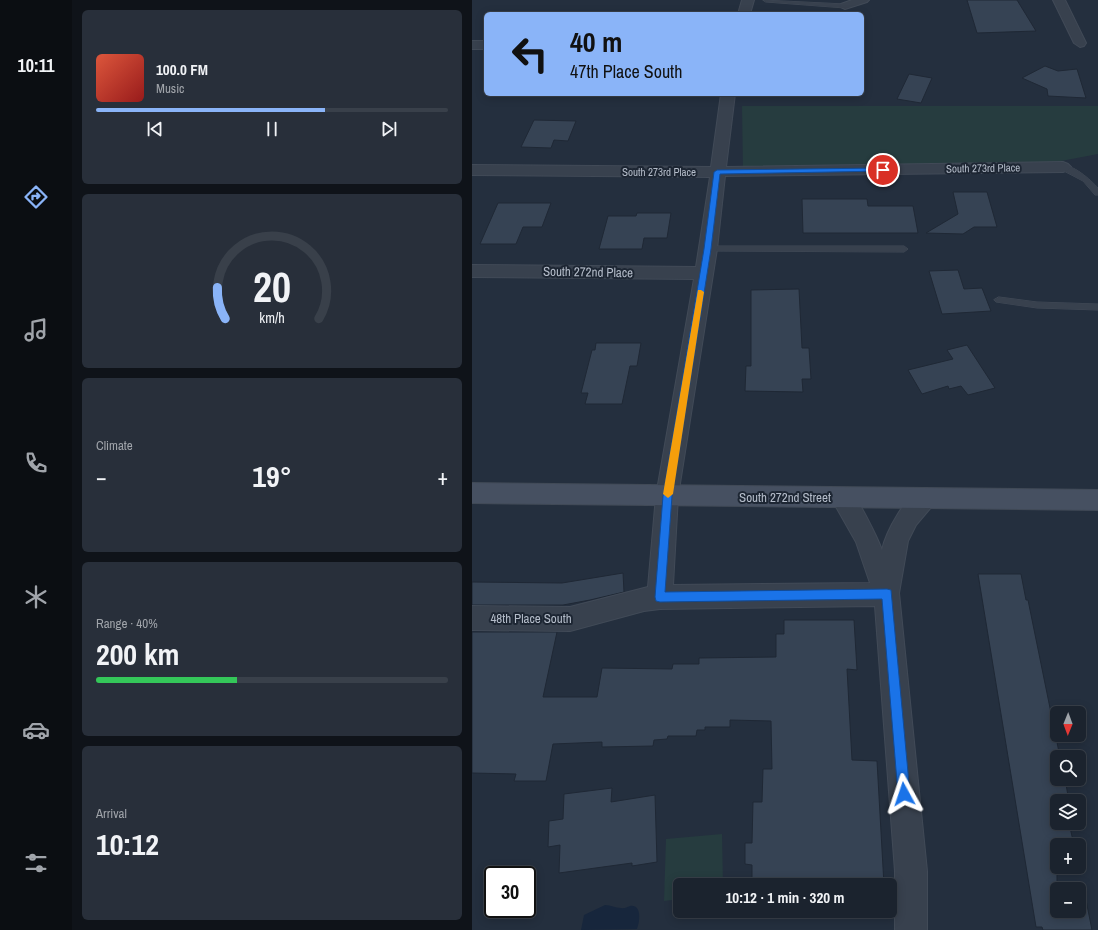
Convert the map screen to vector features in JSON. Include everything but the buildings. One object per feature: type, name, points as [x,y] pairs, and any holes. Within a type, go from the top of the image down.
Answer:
[{"type":"main road","name":"South 272nd Street","points":[[472,493],[1098,500]]},
{"type":"street","points":[[745,12],[748,0]]},
{"type":"street","points":[[845,6],[863,0]]},
{"type":"street","points":[[1059,0],[1080,42]]},
{"type":"street","points":[[472,45],[484,45]]},
{"type":"street","points":[[660,597],[668,496],[708,249],[728,96]]},
{"type":"street","name":"South 273rd Place","points":[[472,170],[717,172],[1063,167]]},
{"type":"street","name":"South 272nd Place","points":[[472,271],[704,273]]},
{"type":"street","points":[[842,498],[866,538],[887,594]]},
{"type":"street","points":[[911,930],[911,871],[887,594],[896,539],[908,518],[925,498]]},
{"type":"street","name":"48th Place South","points":[[472,618],[570,619],[644,599],[660,597],[887,594]]},
{"type":"lane","points":[[766,0],[845,6]]},
{"type":"lane","points":[[1063,167],[1086,179],[1097,190]]},
{"type":"lane","points":[[708,249],[904,250]]},
{"type":"lane","points":[[999,300],[1037,305],[1098,307]]},
{"type":"green space","points":[[742,106],[1098,106],[1098,154],[1024,168],[743,172]]},
{"type":"green space","points":[[722,834],[723,878],[673,878],[673,900],[664,901],[666,839]]},
{"type":"water","points":[[605,905],[617,908],[634,906],[637,908],[639,922],[637,929],[581,930],[584,915]]},
{"type":"slow traffic","points":[[668,494],[701,292]]},
{"type":"route","points":[[883,170],[717,172],[708,249],[668,496],[660,597],[887,594],[904,794]]}]
